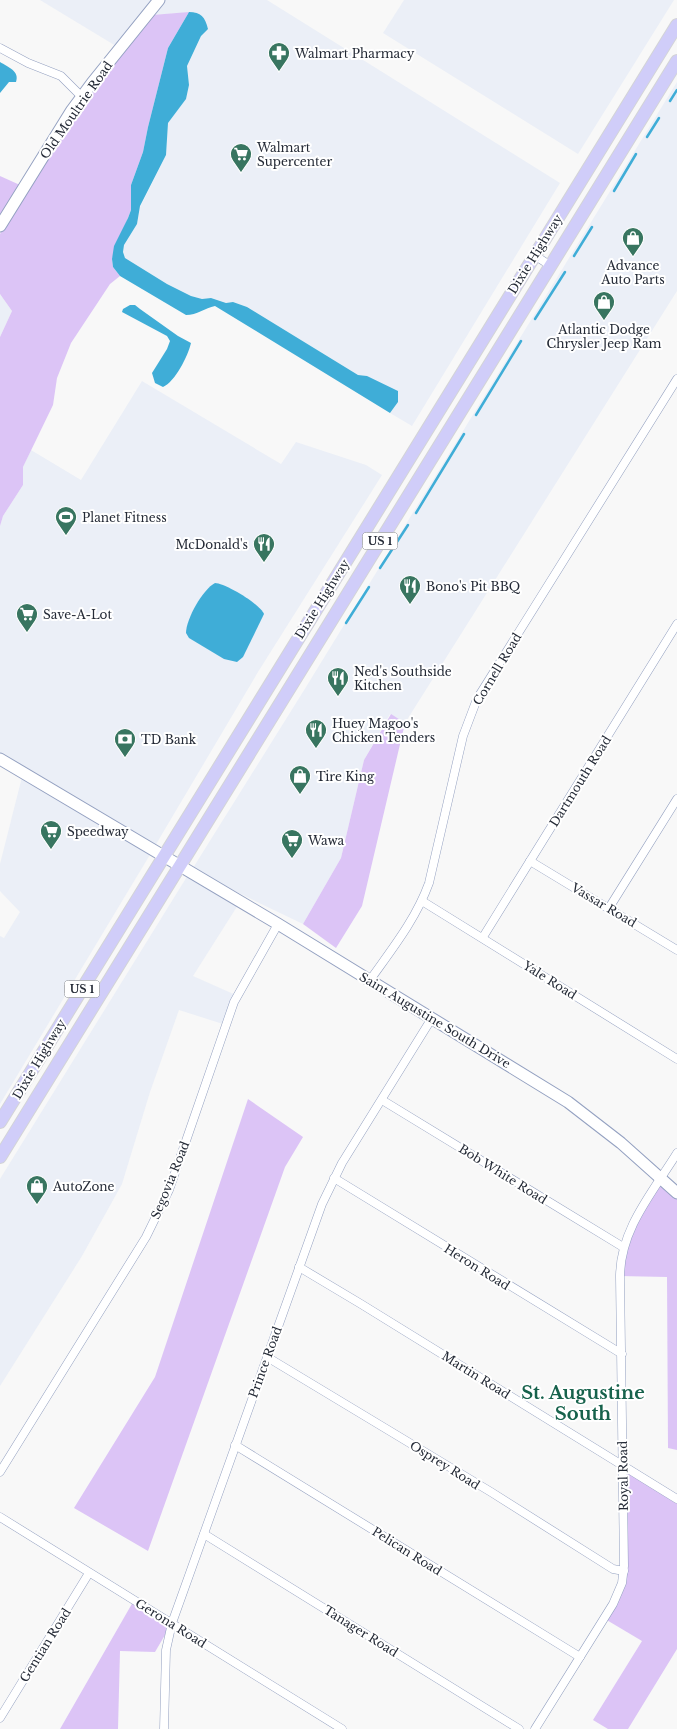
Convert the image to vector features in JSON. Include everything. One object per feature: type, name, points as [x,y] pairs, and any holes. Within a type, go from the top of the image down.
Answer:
[{"type":"main road","name":"Dixie Highway","points":[[0,1122],[677,25]]},
{"type":"main road","name":"Dixie Highway","points":[[1,1155],[677,61]]},
{"type":"main road","points":[[635,93],[651,103]]},
{"type":"street","name":"Old Moultrie Road","points":[[0,226],[54,138],[82,97],[159,0]]},
{"type":"street","points":[[0,48],[28,63],[61,76],[82,97]]},
{"type":"street","points":[[534,255],[551,266]]},
{"type":"street","name":"Cornell Road","points":[[370,980],[407,927],[422,901],[429,883],[463,736],[477,699],[677,379]]},
{"type":"street","points":[[346,560],[362,570]]},
{"type":"street","name":"Dartmouth Road","points":[[483,937],[677,624]]},
{"type":"street","name":"Saint Augustine South Drive","points":[[0,759],[278,924],[568,1102],[621,1143],[677,1193]]},
{"type":"street","points":[[609,908],[677,799]]},
{"type":"street","name":"Vassar Road","points":[[530,861],[677,950]]},
{"type":"street","name":"Yale Road","points":[[422,901],[483,937],[677,1059]]},
{"type":"street","name":"Segovia Road","points":[[0,1472],[146,1237],[158,1214],[169,1190],[234,1002],[278,924]]},
{"type":"street","name":"Prince Road","points":[[164,1729],[166,1650],[172,1623],[322,1204],[334,1178],[432,1018]]},
{"type":"street","name":"Bob White Road","points":[[382,1100],[623,1247]]},
{"type":"street","name":"Royal Road","points":[[534,1729],[618,1594],[624,1571],[620,1269],[623,1247],[632,1224],[677,1153]]},
{"type":"street","name":"Heron Road","points":[[334,1178],[622,1354]]},
{"type":"street","name":"Martin Road","points":[[299,1268],[409,1333],[677,1499]]},
{"type":"street","name":"Osprey Road","points":[[267,1357],[458,1472],[613,1569],[624,1571]]},
{"type":"street","name":"Pelican Road","points":[[235,1445],[580,1656]]},
{"type":"street","name":"Gerona Road","points":[[0,1516],[342,1729]]},
{"type":"street","name":"Tanager Road","points":[[204,1534],[519,1729]]},
{"type":"street","name":"Gentian Road","points":[[0,1718],[89,1573]]},
{"type":"shaded area","points":[[40,0],[154,0],[116,46]]},
{"type":"shaded area","points":[[164,0],[267,0],[560,183],[412,426],[390,413],[398,402],[367,376],[358,375],[247,307],[233,302],[226,303],[211,298],[202,299],[191,296],[167,284],[125,258],[123,252],[124,245],[137,224],[140,207],[166,155],[168,123],[186,99],[189,85],[187,66],[201,36],[208,28],[195,12],[152,15]]},
{"type":"shaded area","points":[[404,0],[674,0],[578,154],[383,33]]},
{"type":"shaded area","points":[[189,12],[168,48],[143,152],[131,185],[131,210],[112,259],[113,267],[120,276],[110,284],[71,343],[57,378],[53,405],[23,467],[23,485],[3,516],[0,526],[0,337],[12,311],[0,294],[0,234],[76,113],[152,15]]},
{"type":"shaded area","points":[[677,82],[677,291],[405,723],[390,714],[364,760],[341,858],[303,924],[222,885],[193,868],[306,687]]},
{"type":"shaded area","points":[[0,176],[20,185],[0,219]]},
{"type":"shaded area","points":[[0,294],[12,311],[0,337]]},
{"type":"shaded area","points":[[142,381],[281,464],[296,442],[366,465],[382,475],[258,672],[155,846],[0,754],[0,526],[3,516],[23,485],[23,467],[31,450],[81,480]]},
{"type":"shaded area","points":[[391,714],[405,723],[362,906],[336,948],[303,924],[341,858],[364,760]]},
{"type":"shaded area","points":[[22,777],[151,853],[0,1104],[0,936],[4,938],[20,912],[0,891],[0,864]]},
{"type":"shaded area","points":[[188,875],[238,905],[193,976],[238,996],[226,1025],[179,1010],[150,1092],[122,1184],[82,1256],[0,1386],[0,1179]]},
{"type":"shaded area","points":[[248,1099],[303,1137],[285,1167],[148,1551],[74,1508],[155,1377]]},
{"type":"shaded area","points":[[659,1183],[677,1199],[677,1450],[668,1448],[667,1277],[619,1276],[622,1246]]},
{"type":"shaded area","points":[[622,1467],[677,1498],[677,1649],[628,1729],[608,1729],[593,1720],[642,1641],[605,1619],[620,1591]]},
{"type":"shaded area","points":[[133,1602],[172,1623],[155,1652],[120,1651],[118,1729],[60,1729]]},
{"type":"water","points":[[189,12],[202,16],[208,29],[201,36],[187,66],[189,85],[186,99],[168,123],[166,155],[140,206],[137,224],[124,245],[123,252],[125,258],[167,284],[191,296],[202,299],[211,298],[226,303],[233,302],[247,307],[358,375],[367,376],[398,391],[398,402],[390,413],[215,306],[186,315],[120,276],[113,267],[114,246],[131,210],[131,185],[143,152],[168,48]]},
{"type":"water","points":[[0,62],[15,72],[17,78],[16,82],[9,82],[0,93]]},
{"type":"water","points":[[130,305],[135,305],[178,336],[191,343],[180,368],[172,380],[163,387],[155,383],[152,373],[170,341],[167,336],[122,312],[123,309]]},
{"type":"water","points":[[215,583],[226,586],[242,595],[256,605],[264,614],[243,657],[237,662],[224,659],[189,638],[186,633],[189,620],[196,605],[205,591]]},
{"type":"waterway","points":[[670,101],[677,90]]},
{"type":"waterway","points":[[647,137],[659,118]]},
{"type":"waterway","points":[[614,191],[636,154]]},
{"type":"waterway","points":[[574,256],[592,227]]},
{"type":"waterway","points":[[535,319],[565,272]]},
{"type":"waterway","points":[[476,415],[521,341]]},
{"type":"waterway","points":[[416,513],[464,434]]},
{"type":"waterway","points":[[380,568],[408,525]]},
{"type":"waterway","points":[[346,623],[369,587]]},
{"type":"place","name":"Walmart Pharmacy","points":[[279,72]]},
{"type":"place","name":"Walmart Supercenter","points":[[241,173]]},
{"type":"place","name":"Advance Auto Parts","points":[[633,257]]},
{"type":"place","name":"Atlantic Dodge Chrysler Jeep Ram","points":[[604,321]]},
{"type":"place","name":"Planet Fitness","points":[[66,536]]},
{"type":"place","name":"McDonald's","points":[[264,563]]},
{"type":"place","name":"Bono's Pit BBQ","points":[[410,605]]},
{"type":"place","name":"Save-A-Lot","points":[[27,633]]},
{"type":"place","name":"Ned's Southside Kitchen","points":[[338,697]]},
{"type":"place","name":"Huey Magoo's Chicken Tenders","points":[[316,749]]},
{"type":"place","name":"TD Bank","points":[[125,758]]},
{"type":"place","name":"Tire King","points":[[300,795]]},
{"type":"place","name":"Speedway","points":[[51,850]]},
{"type":"place","name":"Wawa","points":[[292,859]]},
{"type":"place","name":"AutoZone","points":[[37,1205]]},
{"type":"district","name":"St. Augustine South","points":[[583,1404]]}]
